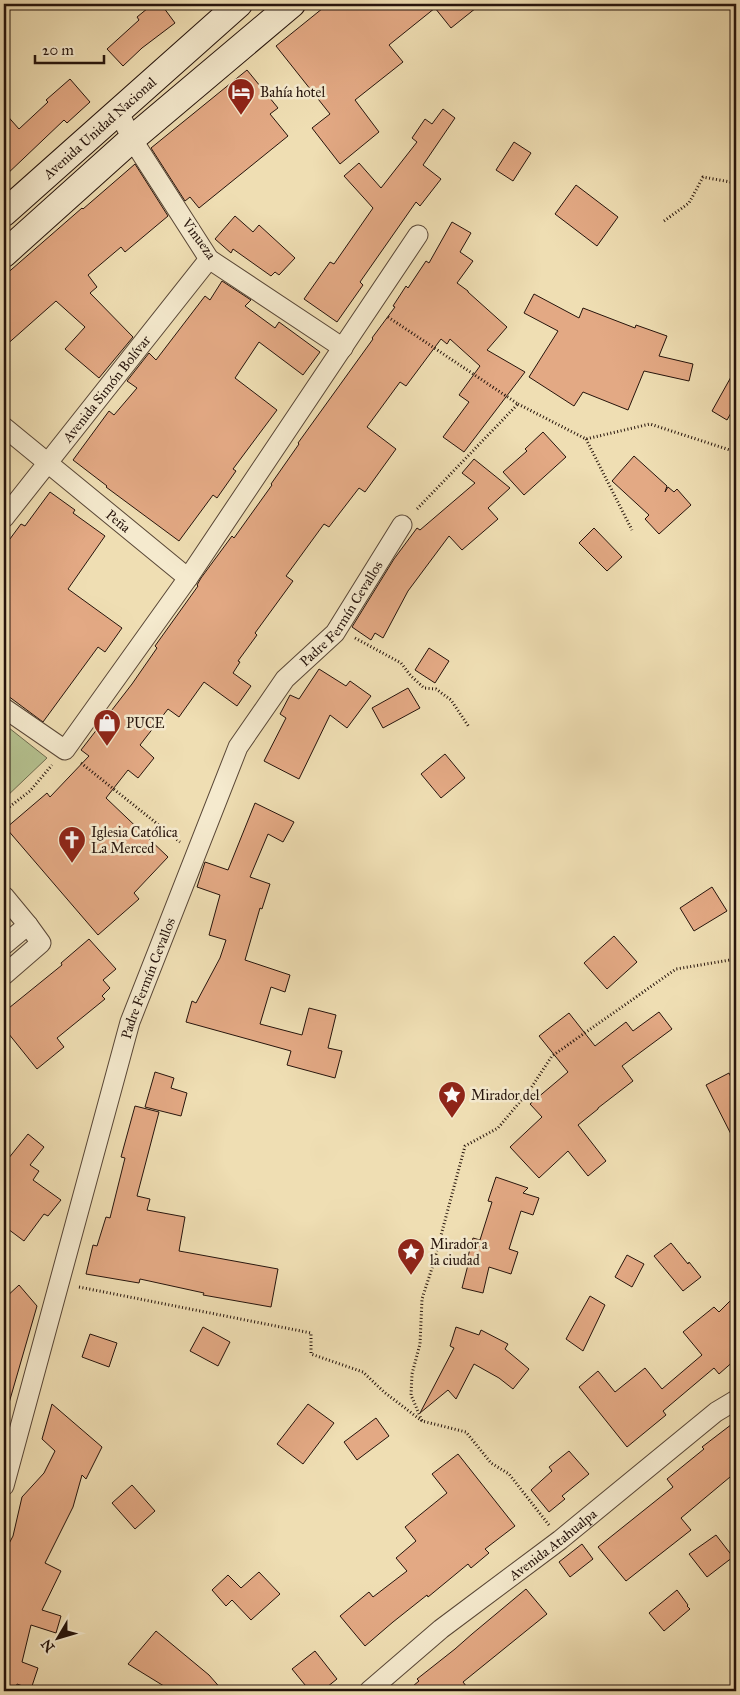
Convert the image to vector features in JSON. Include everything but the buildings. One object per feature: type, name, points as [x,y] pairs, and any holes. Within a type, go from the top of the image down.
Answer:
[{"type":"main road","name":"Avenida Unidad Nacional","points":[[4,213],[239,4]]},
{"type":"main road","points":[[4,254],[132,139],[292,4]]},
{"type":"street","name":"Vinueza","points":[[118,111],[132,139],[209,259],[343,348]]},
{"type":"street","points":[[4,708],[65,750],[188,578],[418,235]]},
{"type":"street","name":"Avenida Simón Bolívar","points":[[4,518],[209,259]]},
{"type":"street","name":"Peña","points":[[4,427],[188,578]]},
{"type":"street","name":"Padre Fermín Cevallos","points":[[4,1486],[130,1022],[238,747],[285,679],[336,633],[402,525]]},
{"type":"street","points":[[4,896],[41,943],[4,975]]},
{"type":"street","points":[[4,945],[28,925]]},
{"type":"street","name":"Avenida Atahualpa","points":[[369,1691],[441,1629],[560,1540],[716,1412],[736,1400]]},
{"type":"path","points":[[664,221],[689,203],[703,177],[736,183]]},
{"type":"path","points":[[371,306],[518,404],[586,438],[632,530]]},
{"type":"path","points":[[402,525],[518,404]]},
{"type":"path","points":[[586,438],[650,424],[736,452]]},
{"type":"path","points":[[336,633],[354,637],[401,663],[424,688],[436,689],[451,700],[469,728]]},
{"type":"path","points":[[4,811],[30,791],[65,750],[195,854]]},
{"type":"path","points":[[422,1421],[412,1395],[412,1374],[420,1344],[422,1299],[465,1146],[498,1128],[529,1091],[552,1056],[676,969],[736,958]]},
{"type":"path","points":[[59,1283],[311,1334],[311,1354],[363,1372],[384,1392],[422,1421],[466,1432],[491,1463],[509,1474],[560,1540]]},
{"type":"green space","points":[[4,724],[47,758],[4,799]]},
{"type":"place","name":"Bahía hotel","points":[[241,116]]},
{"type":"place","name":"PUCE","points":[[107,747]]},
{"type":"place","name":"Iglesia Católica La Merced","points":[[72,864]]},
{"type":"place","name":"Mirador del","points":[[452,1119]]},
{"type":"place","name":"Mirador a la ciudad","points":[[411,1276]]}]
